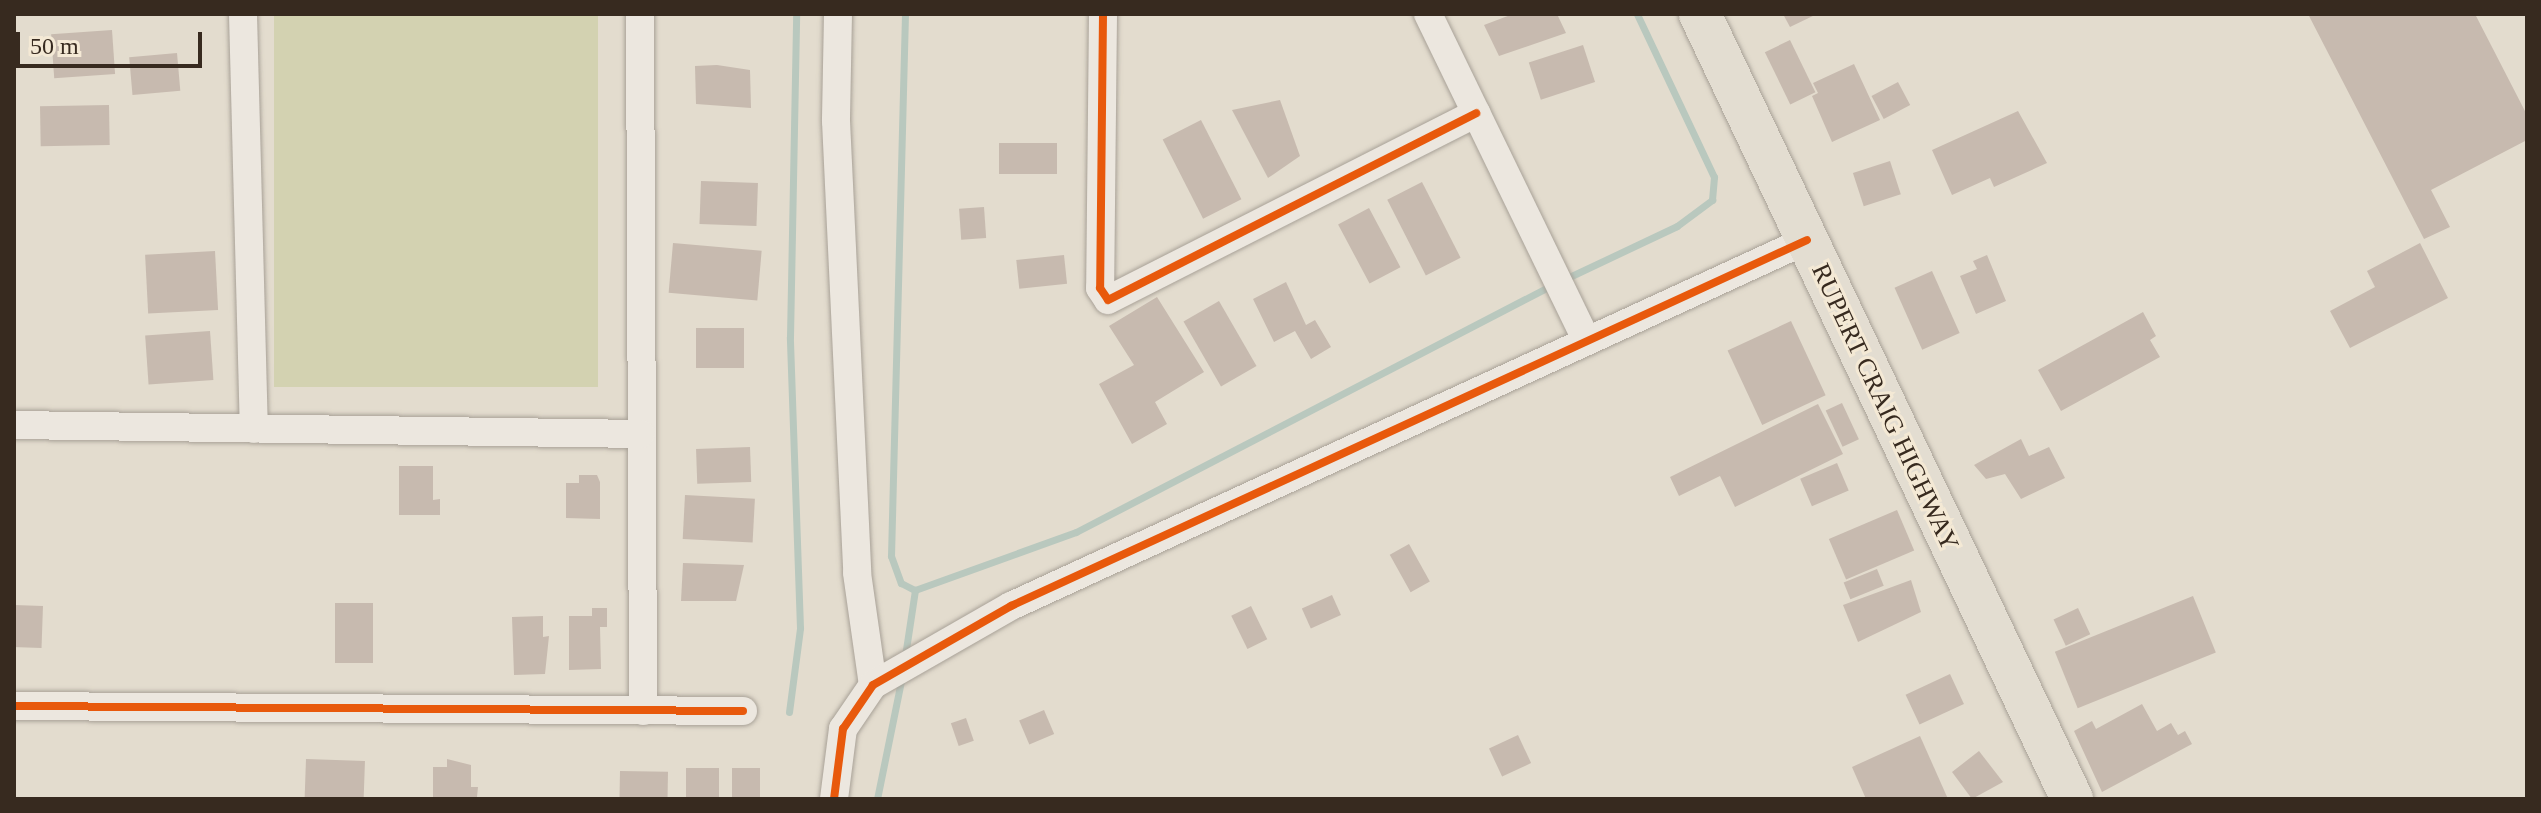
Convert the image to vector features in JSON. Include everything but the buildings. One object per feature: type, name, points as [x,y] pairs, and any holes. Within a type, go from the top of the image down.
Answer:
[{"type":"main road","name":"RUPERT CRAIG HIGHWAY","points":[[1700,14],[2072,799]]},
{"type":"street","points":[[243,14],[254,429]]},
{"type":"street","points":[[640,14],[643,711]]},
{"type":"street","points":[[838,14],[836,121],[857,573],[873,685]]},
{"type":"street","points":[[1103,14],[1100,288],[1108,300],[1476,113]]},
{"type":"street","points":[[1428,14],[1586,340]]},
{"type":"street","points":[[834,799],[843,729],[873,685],[1011,606],[1807,240]]},
{"type":"street","points":[[14,425],[641,434]]},
{"type":"street","points":[[14,706],[743,711]]},
{"type":"green space","points":[[274,16],[598,16],[598,387],[274,387]]},
{"type":"waterway","points":[[789,712],[800,628],[790,337],[796,14]]},
{"type":"waterway","points":[[905,14],[891,556],[901,583],[915,590],[1076,532],[1554,284]]},
{"type":"waterway","points":[[1565,279],[1677,226],[1712,200],[1714,177],[1637,14]]},
{"type":"waterway","points":[[905,656],[915,590]]},
{"type":"waterway","points":[[877,799],[902,676]]},
{"type":"cycle path","points":[[1103,14],[1100,288],[1108,300],[1476,113]]},
{"type":"cycle path","points":[[834,799],[843,729],[873,685],[1011,606],[1807,240]]},
{"type":"cycle path","points":[[14,706],[743,711]]}]
